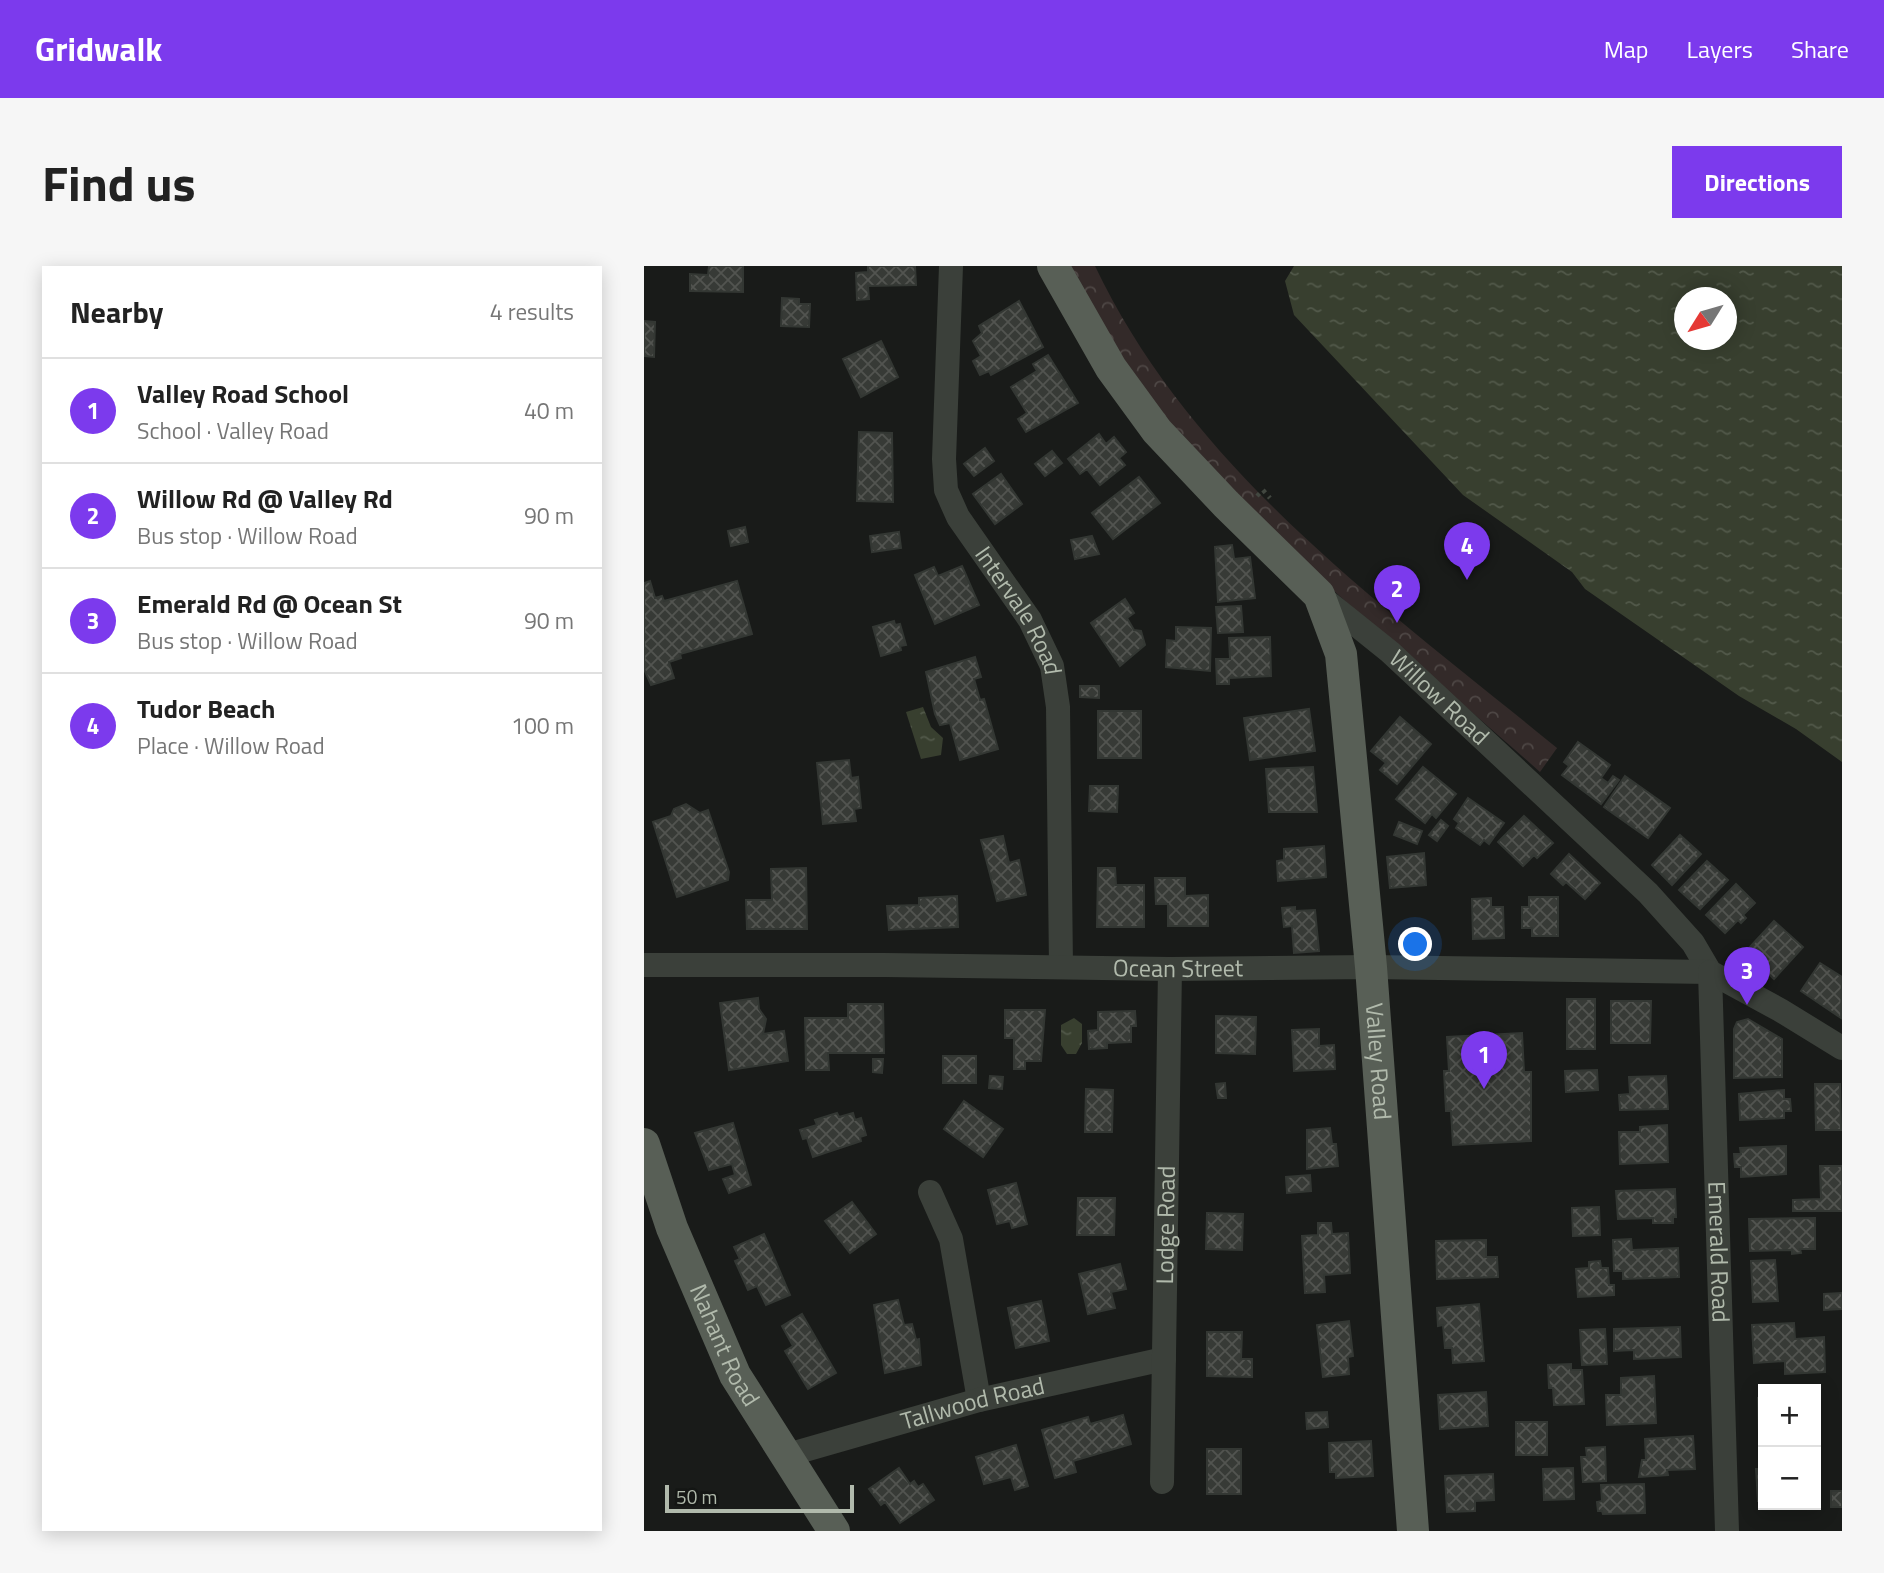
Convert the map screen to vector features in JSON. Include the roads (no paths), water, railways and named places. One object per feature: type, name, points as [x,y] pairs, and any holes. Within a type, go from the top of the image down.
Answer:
[{"type":"main road","name":"Willow Road","points":[[1053,266],[1111,368],[1157,431],[1226,504],[1319,595]]},
{"type":"main road","name":"Valley Road","points":[[1319,595],[1343,666],[1371,967],[1413,1531]]},
{"type":"main road","name":"Nahant Road","points":[[644,1144],[672,1228],[735,1375],[834,1531]]},
{"type":"street","name":"Intervale Road","points":[[951,266],[944,459],[946,490],[958,517],[1031,620],[1052,666],[1058,707],[1061,967]]},
{"type":"street","name":"Willow Road","points":[[1319,595],[1390,652],[1648,893],[1693,943],[1710,972]]},
{"type":"street","name":"Ocean Street","points":[[644,965],[1170,969],[1371,967],[1710,972]]},
{"type":"street","name":"Lodge Road","points":[[1162,1482],[1170,969]]},
{"type":"street","points":[[1710,972],[1842,1048]]},
{"type":"street","name":"Emerald Road","points":[[1710,972],[1727,1531]]},
{"type":"street","points":[[930,1192],[951,1239],[979,1400]]},
{"type":"street","name":"Tallwood Road","points":[[784,1456],[979,1400],[1164,1359]]},
{"type":"water","points":[[1294,266],[1842,266],[1842,762],[1796,729],[1739,696],[1585,589],[1572,572],[1463,495],[1294,315],[1285,281]]},
{"type":"water","points":[[923,707],[931,727],[943,738],[941,755],[921,759],[906,712]]},
{"type":"water","points":[[1074,1018],[1082,1024],[1082,1043],[1076,1054],[1067,1054],[1061,1045],[1061,1025]]},
{"type":"place","name":"Tudor Beach","points":[[1467,580]]},
{"type":"place","name":"Willow Rd @ Valley Rd","points":[[1397,623]]},
{"type":"place","name":"Emerald Rd @ Ocean St","points":[[1747,1005]]},
{"type":"place","name":"Valley Road School","points":[[1484,1089]]}]
